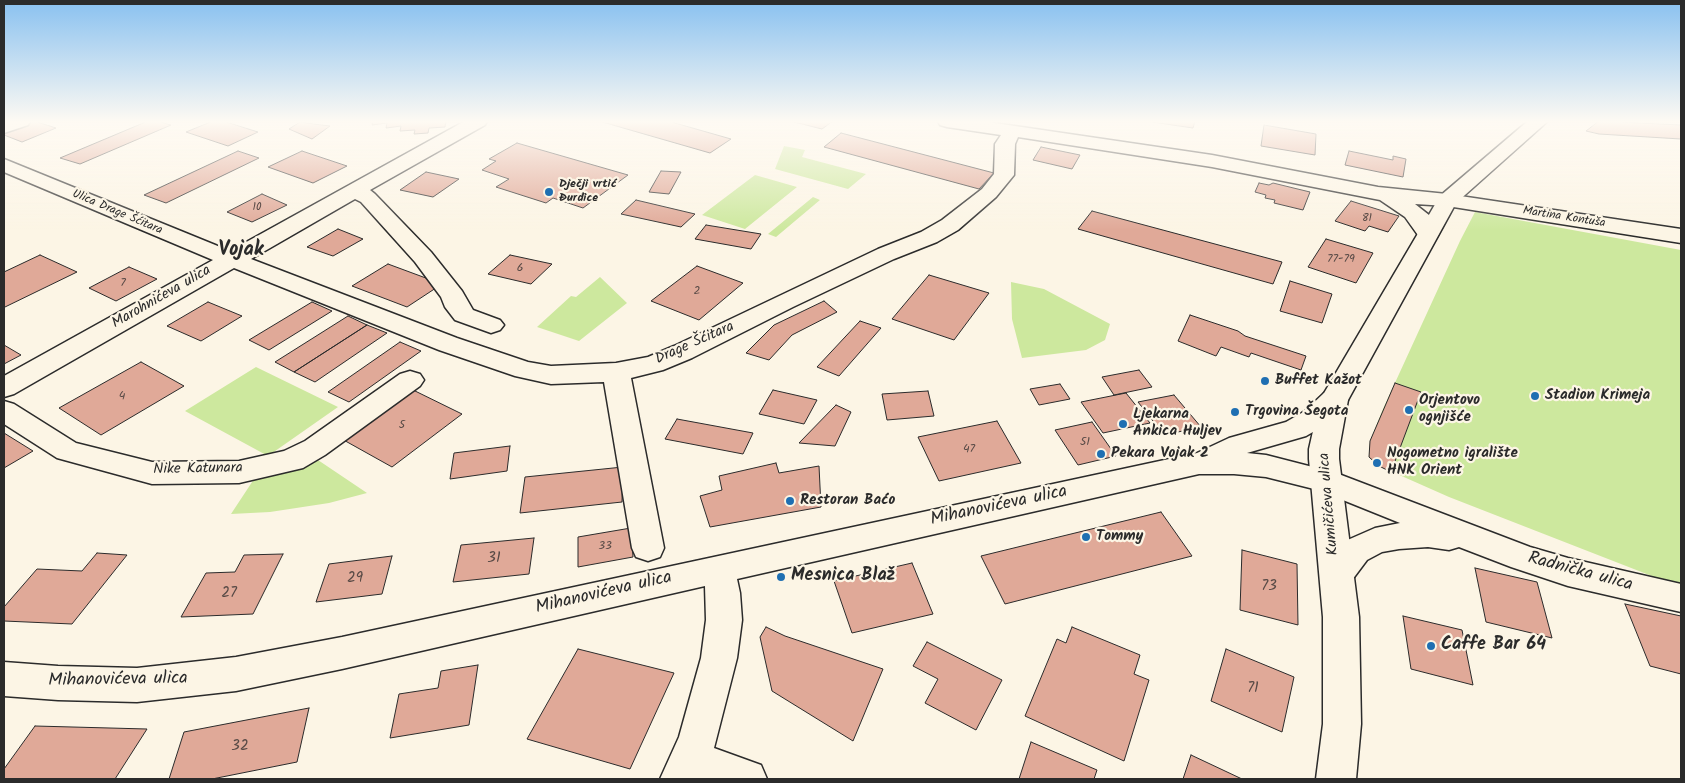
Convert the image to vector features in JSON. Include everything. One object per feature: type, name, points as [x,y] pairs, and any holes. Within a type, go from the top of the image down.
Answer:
[{"type":"street","name":"Marohnićeva ulica","points":[[4,388],[412,158]]},
{"type":"street","name":"Drage Šćitara","points":[[230,259],[448,344],[524,370],[552,375],[616,372],[654,364],[684,352],[886,254],[929,237],[957,220],[989,193],[1004,175],[1005,158]]},
{"type":"street","points":[[1186,158],[1267,170],[1378,193],[1414,212],[1428,233]]},
{"type":"street","name":"Kumičićeva ulica","points":[[1336,779],[1342,724],[1341,617],[1325,481],[1324,449],[1334,400],[1447,200],[1496,158]]},
{"type":"street","name":"Ulica Drage Šćitara","points":[[4,165],[230,259]]},
{"type":"street","points":[[354,190],[368,198],[423,257],[453,296],[457,307],[464,315],[492,325]]},
{"type":"street","name":"Martina Kontuša","points":[[1378,193],[1447,200],[1681,236]]},
{"type":"street","points":[[616,372],[648,548]]},
{"type":"street","name":"Nike Katunara","points":[[4,412],[67,451],[152,473],[239,472],[292,460],[315,448],[410,380]]},
{"type":"street","name":"Mihanovićeva ulica","points":[[4,679],[58,683],[136,684],[186,682],[342,653],[1198,462],[1239,446],[1296,429],[1315,418],[1334,400]]},
{"type":"street","name":"Mihanovićeva ulica","points":[[1198,462],[1266,466],[1325,481]]},
{"type":"street","name":"Radnička ulica","points":[[1325,481],[1481,542],[1568,572],[1681,598]]},
{"type":"street","name":"Radnička ulica","points":[[1336,574],[1355,551],[1374,541],[1399,536],[1428,534],[1481,542]]},
{"type":"street","points":[[718,569],[723,594],[724,620],[719,658],[698,741],[685,769],[747,779]]},
{"type":"green space","points":[[779,158],[804,158],[866,174],[848,189],[775,169]]},
{"type":"green space","points":[[755,175],[797,187],[745,229],[702,215]]},
{"type":"green space","points":[[813,197],[820,200],[776,237],[768,234]]},
{"type":"green space","name":"Stadion Krimeja","points":[[1475,212],[1681,250],[1681,584],[1662,580],[1449,497],[1379,466],[1369,457],[1370,441],[1383,409]]},
{"type":"green space","points":[[600,277],[627,303],[579,341],[537,327],[571,296],[576,297]]},
{"type":"green space","points":[[1011,282],[1044,289],[1110,324],[1105,340],[1086,350],[1022,358],[1012,319]]},
{"type":"green space","points":[[256,367],[338,407],[268,456],[185,411]]},
{"type":"green space","points":[[312,456],[367,493],[329,503],[270,512],[231,514],[258,473]]},
{"type":"building","points":[[61,158],[95,158],[80,164]]},
{"type":"building","points":[[224,158],[259,158],[166,203],[144,195]]},
{"type":"building","points":[[288,158],[322,158],[347,166],[313,183],[268,167]]},
{"type":"building","points":[[567,158],[628,175],[583,208],[553,198],[546,203],[496,187],[509,179],[482,170],[496,161],[489,159]]},
{"type":"building","points":[[863,158],[935,158],[994,173],[979,189]]},
{"type":"building","points":[[1035,158],[1079,158],[1072,169],[1033,160]]},
{"type":"building","points":[[1347,158],[1406,159],[1403,177],[1345,165]]},
{"type":"building","points":[[661,171],[681,172],[669,194],[649,192]]},
{"type":"building","points":[[426,172],[459,179],[433,197],[400,190]]},
{"type":"building","points":[[1259,183],[1269,185],[1273,183],[1310,192],[1303,210],[1274,203],[1275,200],[1265,198],[1266,195],[1255,192]]},
{"type":"building","points":[[262,194],[287,205],[252,222],[227,212]]},
{"type":"building","points":[[636,200],[695,214],[681,227],[621,214]]},
{"type":"building","points":[[1351,201],[1399,216],[1388,232],[1369,226],[1365,231],[1335,221]]},
{"type":"building","points":[[1092,211],[1282,262],[1273,284],[1078,229]]},
{"type":"building","points":[[706,225],[761,234],[751,249],[695,239]]},
{"type":"building","points":[[338,229],[363,239],[333,256],[307,247]]},
{"type":"building","points":[[1326,239],[1373,253],[1356,283],[1308,267]]},
{"type":"building","points":[[40,255],[77,272],[5,307],[4,272]]},
{"type":"building","points":[[510,255],[552,264],[531,284],[488,274]]},
{"type":"building","points":[[388,264],[442,284],[407,307],[352,286]]},
{"type":"building","points":[[697,266],[743,283],[699,320],[651,301]]},
{"type":"building","points":[[129,267],[157,279],[116,301],[89,288]]},
{"type":"building","points":[[929,275],[989,293],[954,340],[892,319]]},
{"type":"building","points":[[1290,281],[1332,294],[1322,323],[1280,311]]},
{"type":"building","points":[[824,301],[837,312],[792,335],[769,360],[746,353],[774,325]]},
{"type":"building","points":[[208,302],[242,316],[201,341],[167,326]]},
{"type":"building","points":[[312,302],[332,311],[269,350],[249,340]]},
{"type":"building","points":[[1190,315],[1306,356],[1301,370],[1251,353],[1249,357],[1221,347],[1216,356],[1178,341]]},
{"type":"building","points":[[348,316],[367,325],[294,372],[275,362]]},
{"type":"building","points":[[860,321],[881,328],[839,376],[817,367]]},
{"type":"building","points":[[367,325],[387,333],[315,382],[294,372]]},
{"type":"building","points":[[400,342],[421,351],[349,402],[328,392]]},
{"type":"building","points":[[4,345],[21,355],[4,364]]},
{"type":"building","points":[[141,362],[184,386],[101,435],[59,408]]},
{"type":"building","points":[[1139,370],[1152,387],[1114,395],[1102,377]]},
{"type":"building","points":[[1395,383],[1421,392],[1391,472],[1379,466],[1369,457],[1370,441]]},
{"type":"building","points":[[1060,384],[1070,399],[1039,405],[1030,389]]},
{"type":"building","points":[[411,389],[462,414],[392,467],[340,438]]},
{"type":"building","points":[[773,390],[817,400],[804,424],[759,414]]},
{"type":"building","points":[[928,391],[934,416],[887,420],[882,394]]},
{"type":"building","points":[[1126,393],[1150,423],[1103,433],[1081,402]]},
{"type":"building","points":[[1174,395],[1201,427],[1164,435],[1138,402]]},
{"type":"building","points":[[836,405],[851,412],[835,446],[799,443]]},
{"type":"building","points":[[677,419],[753,433],[743,454],[665,439]]},
{"type":"building","points":[[997,421],[1021,463],[939,481],[918,437]]},
{"type":"building","points":[[1092,422],[1116,456],[1078,465],[1055,430]]},
{"type":"building","points":[[4,433],[33,451],[4,468]]},
{"type":"building","points":[[510,446],[507,471],[450,479],[454,453]]},
{"type":"building","points":[[776,463],[779,473],[819,466],[821,507],[710,527],[700,496],[722,490],[719,476]]},
{"type":"building","points":[[623,467],[622,502],[520,513],[525,477]]},
{"type":"building","points":[[1161,512],[1192,556],[1005,604],[981,556]]},
{"type":"building","points":[[631,528],[633,557],[578,567],[578,537]]},
{"type":"building","points":[[534,538],[529,574],[453,582],[461,545]]},
{"type":"building","points":[[1242,550],[1297,564],[1298,625],[1240,610]]},
{"type":"building","points":[[97,553],[127,555],[72,624],[4,621],[4,607],[37,569],[82,571]]},
{"type":"building","points":[[283,554],[253,614],[181,617],[206,573],[235,572],[244,555]]},
{"type":"building","points":[[392,556],[382,594],[316,602],[329,564]]},
{"type":"building","points":[[912,563],[933,614],[852,633],[834,581]]},
{"type":"building","points":[[1475,568],[1537,582],[1552,638],[1486,622]]},
{"type":"building","points":[[1625,604],[1681,616],[1681,674],[1650,666]]},
{"type":"building","points":[[1403,616],[1462,630],[1473,685],[1411,669]]},
{"type":"building","points":[[766,627],[785,636],[883,669],[853,741],[772,691],[760,637]]},
{"type":"building","points":[[1072,627],[1140,655],[1134,674],[1149,680],[1124,761],[1025,716],[1057,639],[1066,643]]},
{"type":"building","points":[[927,642],[1002,680],[976,730],[925,703],[938,679],[913,666]]},
{"type":"building","points":[[578,649],[674,673],[630,769],[527,739]]},
{"type":"building","points":[[1226,649],[1294,677],[1282,732],[1211,701]]},
{"type":"building","points":[[478,665],[469,725],[390,738],[399,694],[438,688],[441,671]]},
{"type":"building","points":[[309,708],[297,762],[212,779],[169,779],[184,732]]},
{"type":"building","points":[[35,726],[147,729],[115,779],[4,779],[4,769]]},
{"type":"building","points":[[1031,742],[1097,770],[1094,779],[1019,779]]},
{"type":"building","points":[[1191,755],[1242,779],[1183,779]]},
{"type":"place","name":"Dječji vrtić Đurđice","points":[[549,192]]},
{"type":"place","name":"Buffet Kažot","points":[[1265,381]]},
{"type":"place","name":"Stadion Krimeja","points":[[1535,396]]},
{"type":"place","name":"Orjentovo ognjišće","points":[[1409,410]]},
{"type":"place","name":"Trgovina Šegota","points":[[1235,412]]},
{"type":"place","name":"Ljekarna Ankica Huljev","points":[[1123,424]]},
{"type":"place","name":"Pekara Vojak 2","points":[[1101,454]]},
{"type":"place","name":"Nogometno igralište HNK Orient","points":[[1377,463]]},
{"type":"place","name":"Restoran Baćo","points":[[790,501]]},
{"type":"place","name":"Tommy","points":[[1086,537]]},
{"type":"place","name":"Mesnica Blaž","points":[[781,577]]},
{"type":"place","name":"Caffe Bar 64","points":[[1431,646]]},
{"type":"district","name":"Vojak","points":[[241,252]]}]
